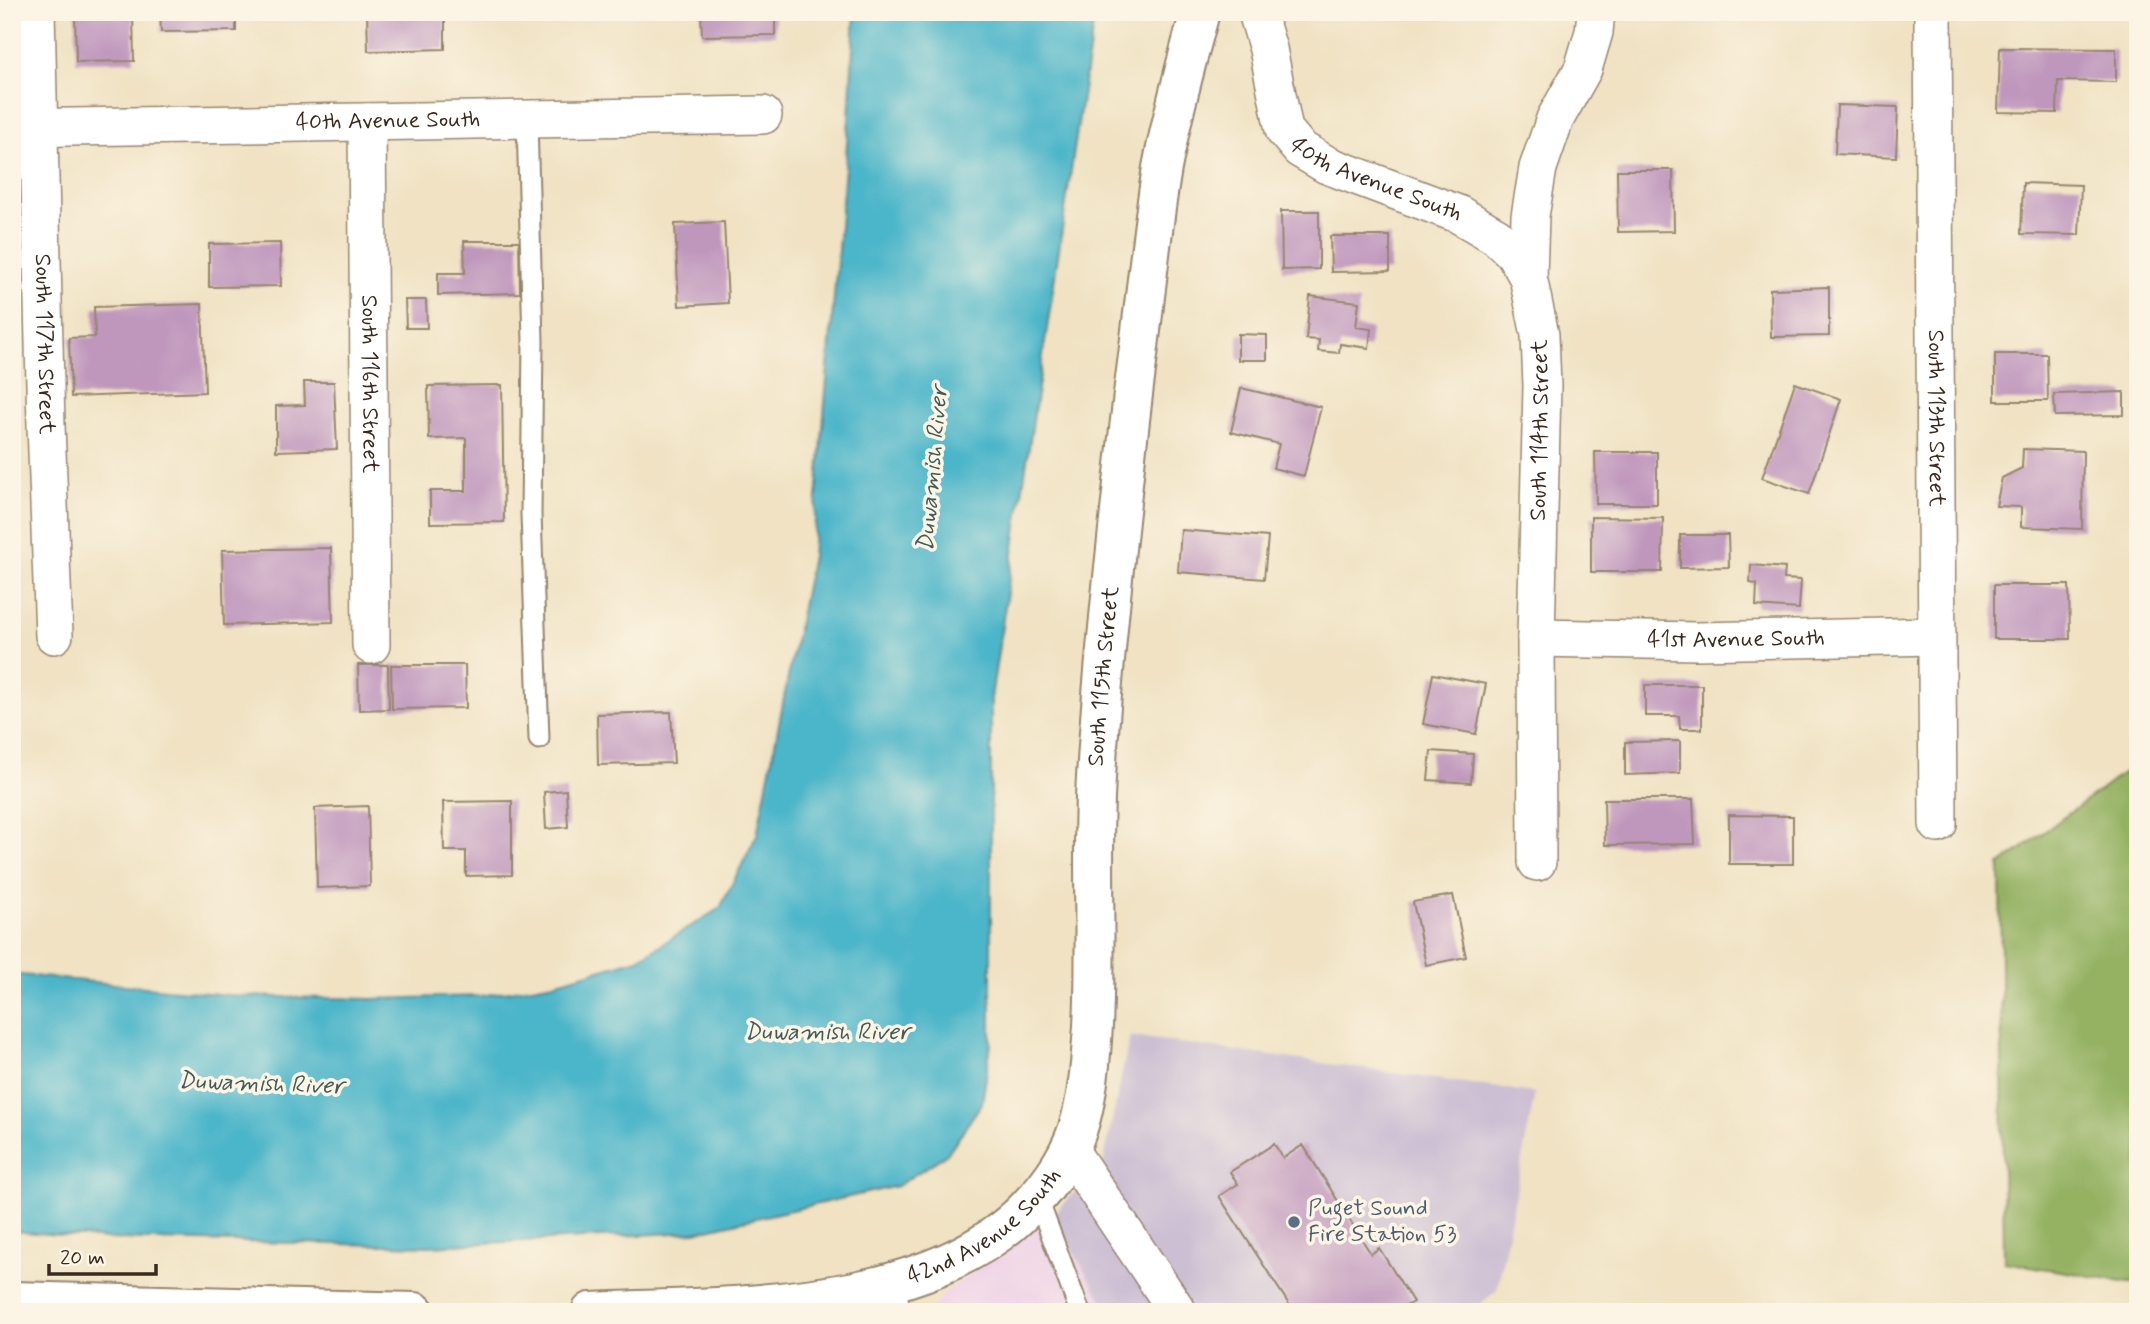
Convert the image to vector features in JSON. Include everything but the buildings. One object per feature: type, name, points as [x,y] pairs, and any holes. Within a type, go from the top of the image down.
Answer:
[{"type":"street","name":"South 117th Street","points":[[36,12],[25,128],[46,425],[54,635]]},
{"type":"street","name":"South 115th Street","points":[[1070,1151],[1082,1117],[1090,1068],[1096,965],[1095,801],[1102,692],[1126,449],[1163,167],[1200,12]]},
{"type":"street","name":"40th Avenue South","points":[[1256,12],[1268,49],[1284,130],[1300,149],[1327,165],[1458,214],[1496,236],[1514,253],[1528,277]]},
{"type":"street","name":"South 114th Street","points":[[1536,862],[1536,638],[1542,386],[1540,335],[1528,277],[1530,216],[1538,168],[1555,118],[1583,69],[1594,32],[1596,12]]},
{"type":"street","name":"South 113th Street","points":[[1933,12],[1938,824]]},
{"type":"street","name":"40th Avenue South","points":[[25,128],[763,115]]},
{"type":"street","name":"South 116th Street","points":[[367,122],[371,645]]},
{"type":"street","name":"41st Avenue South","points":[[1536,638],[1697,640],[1936,636]]},
{"type":"street","name":"42nd Avenue South","points":[[592,1312],[773,1302],[831,1296],[888,1299],[994,1237],[1037,1197],[1070,1151]]},
{"type":"street","points":[[1070,1151],[1178,1312]]},
{"type":"street","points":[[12,1301],[415,1312]]},
{"type":"lane","points":[[527,120],[533,341],[531,514],[538,739]]},
{"type":"lane","points":[[1037,1197],[1080,1312]]},
{"type":"shaded area","name":"Puget Sound Fire Station 53","points":[[1130,1036],[1535,1093],[1497,1290],[1471,1312],[1109,1312],[1052,1215],[1103,1164]]},
{"type":"shaded area","points":[[1052,1215],[1109,1312],[930,1312],[944,1293]]},
{"type":"green space","points":[[2138,762],[2138,1282],[2135,1283],[2004,1262],[2000,865]]},
{"type":"water","name":"Duwamish River","points":[[855,12],[1095,12],[991,698],[991,1044],[982,1103],[947,1154],[897,1186],[695,1232],[430,1246],[107,1239],[12,1231],[12,974],[239,996],[371,999],[481,996],[554,983],[638,959],[720,908],[757,835],[812,556],[849,120]]},
{"type":"place","name":"Puget Sound Fire Station 53","points":[[1294,1222]]}]
